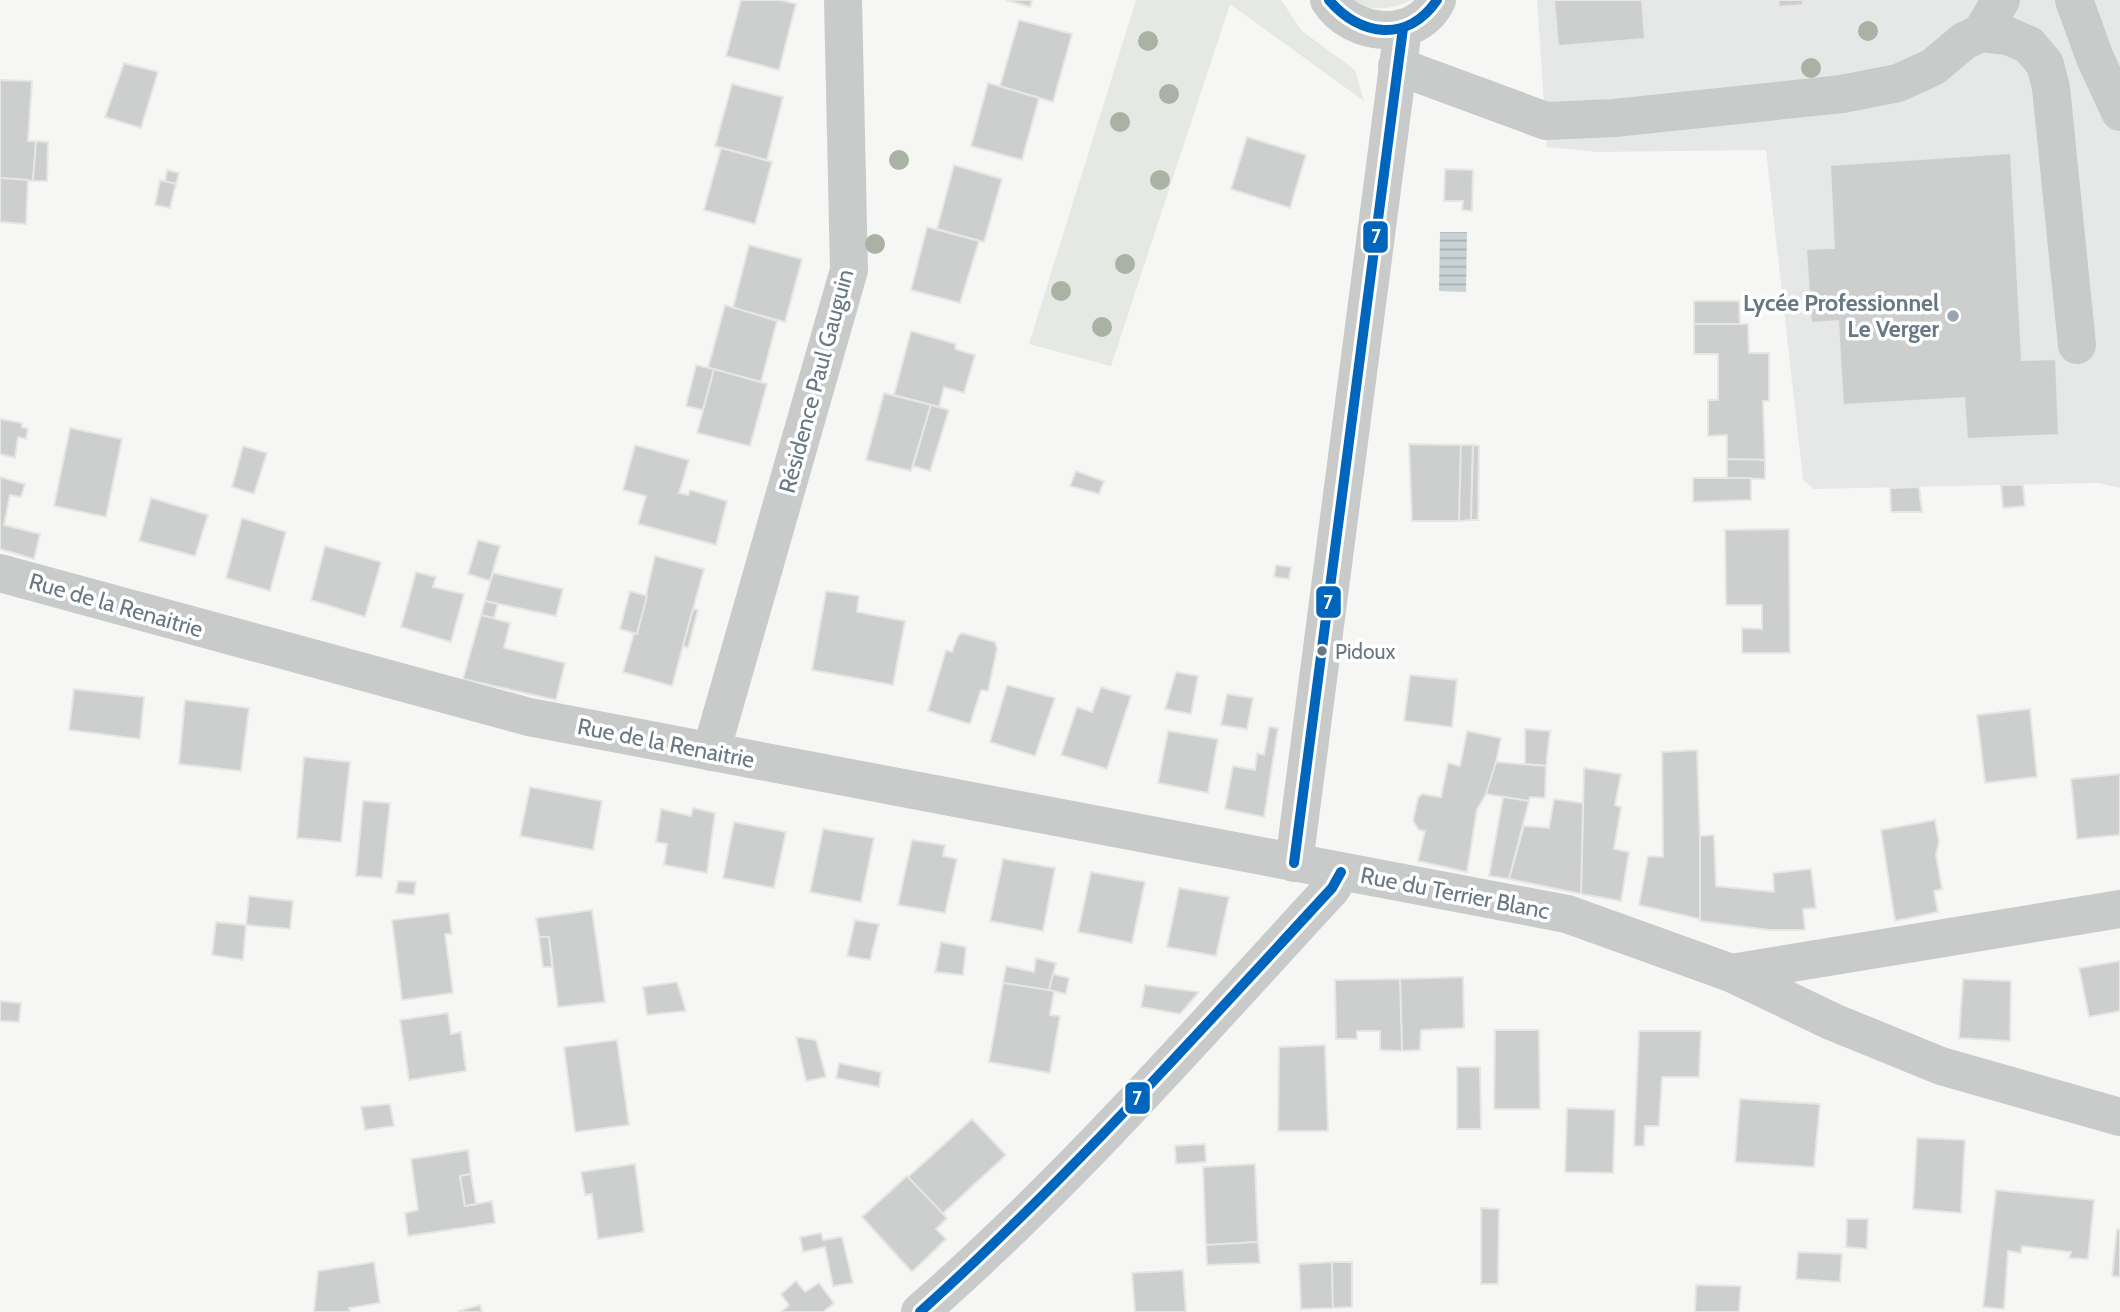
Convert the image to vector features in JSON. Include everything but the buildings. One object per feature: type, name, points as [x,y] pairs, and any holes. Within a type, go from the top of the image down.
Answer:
[{"type":"street","name":"Résidence Paul Gauguin","points":[[711,752],[849,270],[843,0]]},
{"type":"street","points":[[1329,0],[1343,18],[1357,26],[1404,28],[1420,22],[1432,11],[1437,0]]},
{"type":"street","points":[[1397,66],[1546,121],[1614,118],[1842,94],[1898,83],[1933,67],[1964,41],[1980,33],[2001,0]]},
{"type":"street","points":[[2074,0],[2095,58],[2120,112]]},
{"type":"street","points":[[1294,863],[1404,28]]},
{"type":"street","points":[[1980,33],[2008,36],[2029,45],[2045,64],[2051,88],[2077,345]]},
{"type":"street","name":"Rue de la Renaitrie","points":[[0,573],[529,717],[1341,872]]},
{"type":"street","name":"Rue du Terrier Blanc","points":[[920,1312],[993,1248],[1061,1182],[1332,888],[1341,872],[1567,914],[1731,973],[2120,909]]},
{"type":"street","points":[[1731,973],[1833,1022],[1941,1066],[2120,1116]]},
{"type":"shaded area","points":[[1136,0],[1281,0],[1302,31],[1355,70],[1364,101],[1230,4],[1111,366],[1029,344]]},
{"type":"shaded area","points":[[1352,0],[1411,0],[1397,6],[1374,8]]},
{"type":"shaded area","name":"Lycée Professionnel Le Verger","points":[[1537,0],[2120,0],[2120,488],[2099,483],[1814,489],[1803,480],[1766,150],[1597,152],[1547,147]]},
{"type":"shaded area","points":[[1440,232],[1467,232],[1466,292],[1439,291]]},
{"type":"transit line","name":"7","points":[[1329,0],[1355,22],[1384,30],[1398,29],[1412,23],[1425,14],[1437,0]]},
{"type":"transit line","name":"7","points":[[1294,863],[1403,28]]},
{"type":"transit line","name":"7","points":[[920,1312],[1028,1210],[1131,1105],[1332,888],[1341,872]]},
{"type":"place","name":"Lycée Professionnel Le Verger","points":[[1953,316]]},
{"type":"place","name":"Pidoux","points":[[1322,651]]}]
